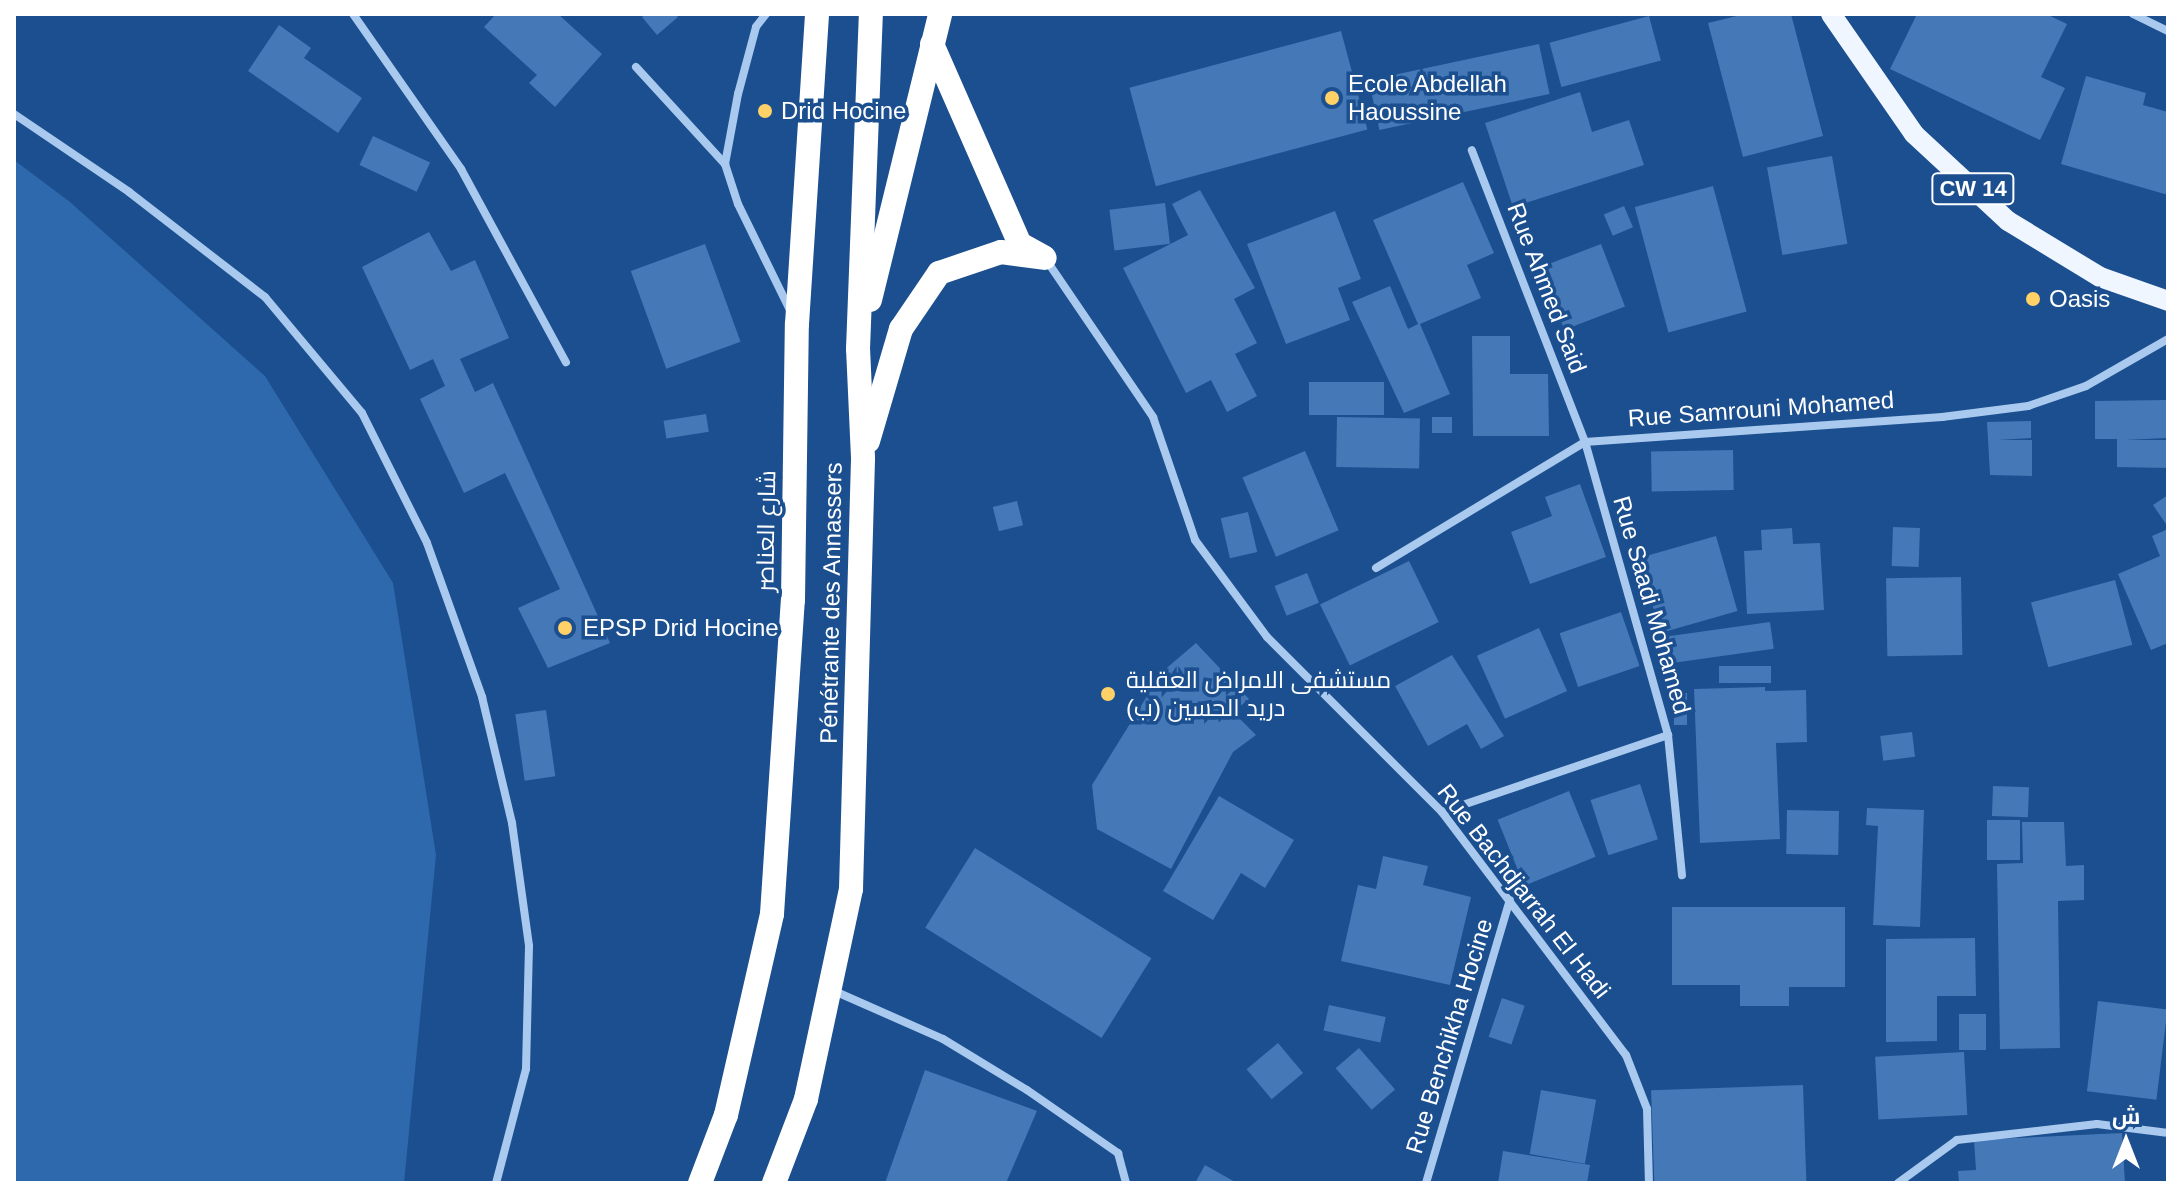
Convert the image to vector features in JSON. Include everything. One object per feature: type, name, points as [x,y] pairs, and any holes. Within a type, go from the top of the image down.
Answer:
[{"type":"highway","name":"شارع العناصر","points":[[700,1183],[726,1115],[772,914],[793,600],[797,324],[817,14]]},
{"type":"highway","name":"Pénétrante des Annassers","points":[[774,1183],[806,1099],[851,889],[863,458],[858,349],[871,14]]},
{"type":"highway","points":[[858,349],[940,14]]},
{"type":"highway","points":[[932,44],[1020,244],[1045,258]]},
{"type":"highway","points":[[863,458],[901,329],[939,273],[1001,252],[1045,258]]},
{"type":"main road","name":"CW 14","points":[[1831,14],[1914,134],[2008,221],[2100,277],[2168,301]]},
{"type":"street","points":[[353,14],[461,169],[566,362]]},
{"type":"street","points":[[725,164],[738,94],[756,27],[766,14]]},
{"type":"street","points":[[2133,14],[2168,31]]},
{"type":"street","points":[[636,67],[725,164],[738,204],[797,324]]},
{"type":"street","points":[[14,114],[129,192],[265,297],[362,413],[427,543],[482,697],[512,823],[529,946],[526,1069],[496,1183]]},
{"type":"street","name":"Rue Ahmed Said","points":[[1472,150],[1585,442]]},
{"type":"street","name":"Rue Bachdjarrah El Hadi","points":[[1045,258],[1153,417],[1195,540],[1267,637],[1442,812],[1626,1055],[1647,1109],[1649,1183]]},
{"type":"street","name":"Rue Samrouni Mohamed","points":[[1376,568],[1585,442],[1942,417],[2028,406],[2086,386],[2168,339]]},
{"type":"street","name":"Rue Saadi Mohamed","points":[[1442,812],[1668,735],[1585,442]]},
{"type":"street","points":[[1668,735],[1682,875]]},
{"type":"street","name":"Rue Benchikha Hocine","points":[[1426,1183],[1510,900]]},
{"type":"street","points":[[832,989],[943,1039],[1027,1090],[1118,1153],[1126,1183]]},
{"type":"street","points":[[1898,1183],[1957,1140],[2097,1124],[2168,1133]]},
{"type":"shaded area","points":[[14,160],[70,202],[265,376],[393,583],[436,855],[404,1183],[14,1183]]},
{"type":"building","points":[[496,14],[558,14],[602,54],[555,107],[529,83],[537,75],[484,27]]},
{"type":"building","points":[[646,14],[675,14],[678,17],[657,35],[642,17]]},
{"type":"building","points":[[1745,14],[1791,14],[1823,136],[1743,157],[1708,23]]},
{"type":"building","points":[[1917,14],[2046,14],[2067,24],[2041,77],[2065,88],[2040,140],[1890,69]]},
{"type":"building","points":[[1649,16],[1661,60],[1561,87],[1550,43]]},
{"type":"building","points":[[279,25],[311,48],[304,58],[362,98],[338,133],[248,71]]},
{"type":"building","points":[[1341,31],[1367,130],[1156,186],[1129,88]]},
{"type":"building","points":[[1539,44],[1550,94],[1379,130],[1369,80]]},
{"type":"building","points":[[2086,76],[2146,93],[2143,105],[2168,112],[2168,195],[2061,164]]},
{"type":"building","points":[[1580,92],[1592,132],[1629,120],[1644,165],[1513,207],[1485,123]]},
{"type":"building","points":[[373,136],[430,163],[417,192],[359,165]]},
{"type":"building","points":[[1832,156],[1847,244],[1782,255],[1767,167]]},
{"type":"building","points":[[1463,182],[1494,253],[1467,265],[1481,298],[1420,324],[1450,394],[1404,413],[1352,302],[1390,286],[1408,329],[1418,324],[1373,220]]},
{"type":"building","points":[[1713,186],[1747,312],[1668,333],[1635,207]]},
{"type":"building","points":[[1200,190],[1255,288],[1234,299],[1257,343],[1235,354],[1257,396],[1227,412],[1211,380],[1186,393],[1123,268],[1188,235],[1172,204]]},
{"type":"building","points":[[1165,203],[1170,244],[1114,251],[1109,210]]},
{"type":"building","points":[[1624,206],[1633,227],[1613,236],[1604,215]]},
{"type":"building","points":[[1335,211],[1361,279],[1338,288],[1350,320],[1286,344],[1247,244]]},
{"type":"building","points":[[429,232],[451,271],[475,260],[509,338],[460,359],[475,392],[493,383],[610,643],[548,668],[518,608],[560,589],[505,473],[464,493],[420,399],[445,386],[433,359],[410,370],[362,267]]},
{"type":"building","points":[[705,244],[741,342],[666,369],[631,271]]},
{"type":"building","points":[[1601,244],[1625,307],[1564,330],[1540,267]]},
{"type":"building","points":[[1472,336],[1510,336],[1510,374],[1548,374],[1549,436],[1473,436]]},
{"type":"building","points":[[1309,382],[1384,382],[1384,415],[1309,415]]},
{"type":"building","points":[[2166,400],[2166,438],[2125,440],[2168,440],[2168,468],[2117,467],[2117,439],[2095,439],[2095,401]]},
{"type":"building","points":[[706,414],[709,432],[666,439],[664,421]]},
{"type":"building","points":[[1337,417],[1420,418],[1419,468],[1336,467]]},
{"type":"building","points":[[1432,417],[1452,417],[1452,433],[1432,433]]},
{"type":"building","points":[[2031,421],[2031,438],[1998,440],[2032,440],[2032,476],[1990,475],[1987,422]]},
{"type":"building","points":[[1733,450],[1734,490],[1652,491],[1651,451]]},
{"type":"building","points":[[1305,451],[1339,530],[1276,557],[1242,478]]},
{"type":"building","points":[[1580,484],[1606,557],[1530,584],[1511,532],[1552,516],[1545,497]]},
{"type":"building","points":[[2168,495],[2168,527],[2153,505]]},
{"type":"building","points":[[1017,501],[1023,525],[999,531],[993,507]]},
{"type":"building","points":[[1248,512],[1257,552],[1230,558],[1221,518]]},
{"type":"building","points":[[1893,527],[1920,528],[1919,567],[1892,566]]},
{"type":"building","points":[[1792,528],[1793,544],[1820,543],[1824,610],[1747,614],[1744,551],[1762,550],[1761,530]]},
{"type":"building","points":[[2168,529],[2168,643],[2151,650],[2118,574],[2160,556],[2152,536]]},
{"type":"building","points":[[1716,536],[1737,611],[1661,633],[1639,558]]},
{"type":"building","points":[[1409,561],[1439,622],[1350,666],[1320,604]]},
{"type":"building","points":[[1307,573],[1319,603],[1287,616],[1275,586]]},
{"type":"building","points":[[1961,577],[1962,655],[1887,656],[1886,578]]},
{"type":"building","points":[[2115,580],[2132,645],[2048,667],[2031,603]]},
{"type":"building","points":[[1621,612],[1640,666],[1578,687],[1560,633]]},
{"type":"building","points":[[1770,622],[1774,649],[1667,664],[1663,637]]},
{"type":"building","points":[[1539,628],[1567,691],[1505,719],[1477,656]]},
{"type":"building","points":[[1196,643],[1249,699],[1233,712],[1256,735],[1233,752],[1171,869],[1097,829],[1092,785],[1162,672]]},
{"type":"building","points":[[1452,655],[1504,736],[1481,749],[1467,724],[1428,746],[1395,686]]},
{"type":"building","points":[[1719,666],[1771,666],[1771,683],[1719,683]]},
{"type":"building","points":[[1765,687],[1765,691],[1806,690],[1807,742],[1776,743],[1780,839],[1700,843],[1694,689]]},
{"type":"building","points":[[1674,693],[1687,693],[1687,725],[1674,725]]},
{"type":"building","points":[[546,710],[555,776],[525,781],[515,714]]},
{"type":"building","points":[[1912,732],[1915,757],[1883,761],[1880,736]]},
{"type":"building","points":[[1640,784],[1658,839],[1608,855],[1591,800]]},
{"type":"building","points":[[1993,786],[2029,787],[2028,817],[1992,816]]},
{"type":"building","points":[[1569,791],[1596,857],[1524,886],[1498,820]]},
{"type":"building","points":[[1219,796],[1294,840],[1265,888],[1241,873],[1213,920],[1163,891]]},
{"type":"building","points":[[1867,808],[1924,810],[1920,927],[1873,925],[1878,826],[1866,825]]},
{"type":"building","points":[[1787,810],[1839,811],[1838,855],[1786,854]]},
{"type":"building","points":[[1987,820],[2020,820],[2020,860],[1987,860]]},
{"type":"building","points":[[2022,822],[2064,822],[2066,866],[2084,865],[2084,900],[2058,901],[2060,1048],[2000,1049],[1997,864],[2023,863]]},
{"type":"building","points":[[975,848],[1151,958],[1102,1038],[925,928]]},
{"type":"building","points":[[1383,856],[1428,866],[1423,885],[1471,897],[1450,985],[1341,961],[1358,885],[1376,889]]},
{"type":"building","points":[[1672,907],[1845,907],[1845,987],[1789,987],[1789,1006],[1740,1006],[1740,985],[1672,985]]},
{"type":"building","points":[[1975,938],[1976,996],[1937,996],[1937,1041],[1886,1042],[1886,939]]},
{"type":"building","points":[[1502,998],[1525,1006],[1511,1045],[1489,1037]]},
{"type":"building","points":[[2098,1001],[2167,1010],[2156,1100],[2087,1091]]},
{"type":"building","points":[[1329,1005],[1386,1017],[1380,1042],[1324,1030]]},
{"type":"building","points":[[1959,1014],[1986,1014],[1986,1050],[1959,1050]]},
{"type":"building","points":[[1278,1043],[1303,1073],[1272,1099],[1247,1069]]},
{"type":"building","points":[[1359,1048],[1395,1090],[1372,1110],[1336,1068]]},
{"type":"building","points":[[1964,1052],[1967,1115],[1878,1120],[1875,1057]]},
{"type":"building","points":[[925,1070],[1037,1111],[1006,1183],[885,1183]]},
{"type":"building","points":[[1803,1085],[1806,1183],[1654,1183],[1651,1090]]},
{"type":"building","points":[[1541,1090],[1596,1100],[1585,1164],[1530,1154]]},
{"type":"building","points":[[2122,1133],[2125,1183],[1959,1183],[1958,1171],[1976,1170],[1974,1140]]},
{"type":"building","points":[[1503,1151],[1590,1165],[1587,1183],[1498,1183]]},
{"type":"building","points":[[1205,1165],[1237,1183],[1195,1183]]},
{"type":"place","name":"Ecole Abdellah Haoussine","points":[[1332,98]]},
{"type":"place","name":"Drid Hocine","points":[[765,111]]},
{"type":"place","name":"Oasis","points":[[2033,299]]},
{"type":"place","name":"EPSP Drid Hocine","points":[[565,628]]},
{"type":"place","name":"مستشفى الامراض العقلية دريد الحسين (ب)","points":[[1108,694]]}]
